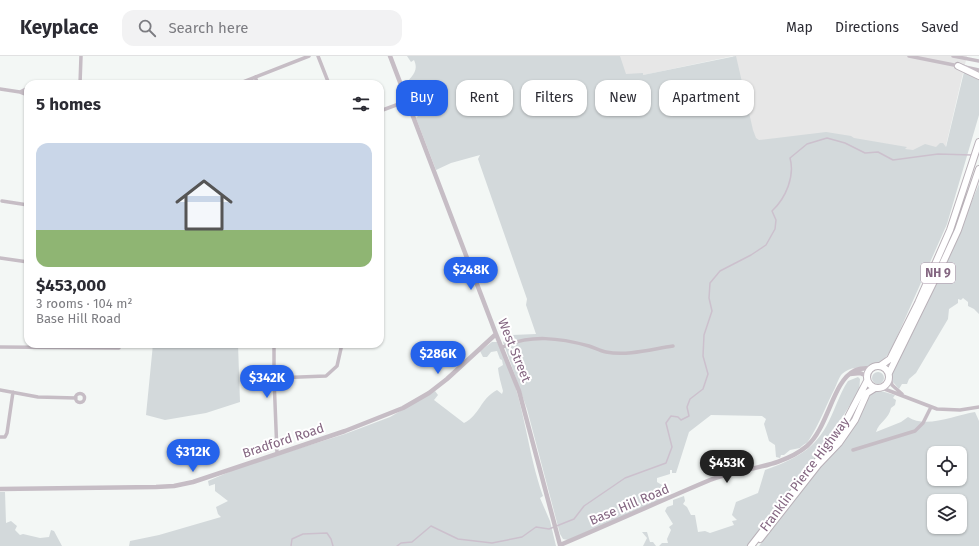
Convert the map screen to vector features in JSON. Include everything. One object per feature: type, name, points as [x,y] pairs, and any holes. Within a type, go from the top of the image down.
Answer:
[{"type":"highway","points":[[958,66],[979,76]]},
{"type":"highway","name":"NH 9","points":[[880,366],[890,359],[918,303],[950,230],[979,142]]},
{"type":"highway","name":"NH 9","points":[[882,388],[886,386],[889,376],[958,230],[979,169]]},
{"type":"highway","points":[[882,388],[875,388],[870,385],[867,378],[872,368],[880,366],[885,368],[889,376]]},
{"type":"highway","name":"Franklin Pierce Highway","points":[[752,546],[847,419],[867,378]]},
{"type":"highway","name":"Franklin Pierce Highway","points":[[752,546],[768,530],[818,465],[839,443],[855,420],[867,393],[875,388]]},
{"type":"street","points":[[80,80],[81,56]]},
{"type":"street","points":[[248,80],[308,56]]},
{"type":"street","points":[[318,56],[327,80]]},
{"type":"street","name":"West Street","points":[[390,56],[399,80]]},
{"type":"street","points":[[909,56],[979,70]]},
{"type":"street","points":[[953,56],[979,60]]},
{"type":"street","points":[[0,88],[24,94]]},
{"type":"street","points":[[20,92],[24,90]]},
{"type":"street","points":[[384,110],[396,105]]},
{"type":"street","name":"West Street","points":[[413,116],[519,391],[560,545]]},
{"type":"street","points":[[2,201],[24,204]]},
{"type":"street","points":[[0,258],[24,261]]},
{"type":"street","name":"Bradford Road","points":[[0,489],[174,486],[193,482],[345,431],[403,408],[429,393],[496,334]]},
{"type":"street","points":[[503,347],[517,340],[534,338],[574,343],[607,352],[631,352],[673,346]]},
{"type":"street","points":[[0,347],[24,346]]},
{"type":"street","points":[[274,348],[277,454]]},
{"type":"street","points":[[274,378],[326,376],[337,366],[341,348]]},
{"type":"street","points":[[848,374],[855,370],[872,368]]},
{"type":"street","points":[[848,374],[860,373],[867,378]]},
{"type":"street","name":"Base Hill Road","points":[[560,545],[711,480],[792,456],[807,446],[821,430],[841,384],[848,374]]},
{"type":"street","points":[[889,376],[895,388],[906,397]]},
{"type":"street","points":[[882,388],[931,407],[960,410],[979,407]]},
{"type":"street","points":[[0,390],[38,397],[76,398]]},
{"type":"street","points":[[0,437],[5,437],[7,433],[13,392]]},
{"type":"street","points":[[853,450],[915,431],[923,423],[931,407]]},
{"type":"shaded area","points":[[407,56],[620,56],[626,74],[643,73],[643,75],[736,56],[742,80],[659,80],[659,116],[750,116],[756,138],[759,140],[826,132],[907,147],[905,149],[913,150],[925,144],[936,147],[940,143],[943,143],[946,147],[964,72],[979,80],[979,115],[947,224],[892,348],[886,357],[880,362],[874,365],[854,368],[842,374],[813,434],[807,442],[800,448],[790,450],[784,455],[781,455],[780,458],[776,457],[775,445],[769,441],[764,424],[766,419],[762,416],[711,415],[689,432],[676,473],[672,473],[672,470],[670,470],[670,474],[657,478],[657,482],[662,485],[658,495],[652,497],[652,500],[658,497],[663,499],[568,540],[563,539],[560,534],[527,409],[503,342],[512,335],[536,334],[526,305],[527,299],[478,159],[480,155],[451,163],[436,170],[416,118],[418,116],[448,116],[448,80],[409,80],[416,68],[414,60],[411,62]]},
{"type":"shaded area","points":[[614,56],[733,56],[620,80]]},
{"type":"shaded area","points":[[733,56],[967,56],[944,154],[755,144],[748,116],[754,116],[754,80],[739,80]]},
{"type":"shaded area","points":[[979,184],[979,314],[968,306],[968,302],[963,298],[961,300],[958,299],[958,303],[949,309],[948,319],[916,373],[909,379],[907,384],[902,384],[899,389],[892,381],[891,372],[897,358],[909,340],[941,275]]},
{"type":"shaded area","points":[[492,342],[497,342],[506,360],[519,398],[532,457],[543,496],[540,498],[550,521],[556,546],[129,546],[130,541],[159,535],[221,517],[218,514],[216,507],[228,501],[215,491],[215,484],[209,486],[208,481],[243,466],[345,434],[390,417],[435,391],[438,395],[434,400],[464,423],[474,416],[483,402],[491,394],[497,390],[502,394],[503,391],[498,368],[503,365],[502,360],[500,359],[497,351],[491,352],[487,357],[483,357],[480,351]]},
{"type":"shaded area","points":[[153,348],[238,348],[240,402],[206,413],[165,420],[146,415]]},
{"type":"shaded area","points":[[876,372],[880,372],[884,378],[880,384],[876,384],[872,380],[872,376]]},
{"type":"shaded area","points":[[858,377],[860,379],[859,393],[855,400],[850,405],[828,440],[747,546],[659,546],[662,543],[668,543],[667,539],[671,530],[669,527],[673,524],[665,511],[667,507],[673,505],[673,500],[684,496],[685,501],[683,504],[687,507],[691,515],[695,515],[698,532],[705,531],[710,533],[734,525],[732,521],[737,520],[732,515],[736,502],[758,493],[765,470],[786,462],[811,446],[823,431],[848,381]]},
{"type":"shaded area","points":[[881,391],[895,395],[893,398],[896,400],[895,405],[891,408],[890,412],[876,432],[901,422],[908,417],[923,422],[941,420],[975,412],[979,421],[979,546],[759,546],[818,468],[866,399],[874,392]]},
{"type":"shaded area","points":[[0,492],[5,492],[6,523],[11,521],[17,526],[15,530],[20,535],[23,534],[40,538],[49,537],[51,530],[54,531],[62,546],[0,546]]},
{"type":"shaded area","points":[[642,532],[647,532],[650,542],[653,542],[656,546],[643,546],[647,538]]},
{"type":"waterway","points":[[397,546],[401,543],[412,542],[431,526],[458,539],[492,543],[522,537],[536,527],[549,529],[574,519],[584,506],[625,478],[666,463],[672,447],[666,423],[671,416],[678,417],[681,420],[689,416],[687,407],[690,399],[703,389],[708,374],[703,356],[704,335],[712,311],[709,298],[710,283],[720,271],[751,255],[766,245],[775,229],[776,220],[772,211],[785,193],[790,179],[790,158],[807,144],[827,138],[845,143],[865,153],[878,152],[893,160],[938,154],[972,155]]},
{"type":"waterway","points":[[291,546],[292,539],[303,534],[327,533],[333,546]]}]
